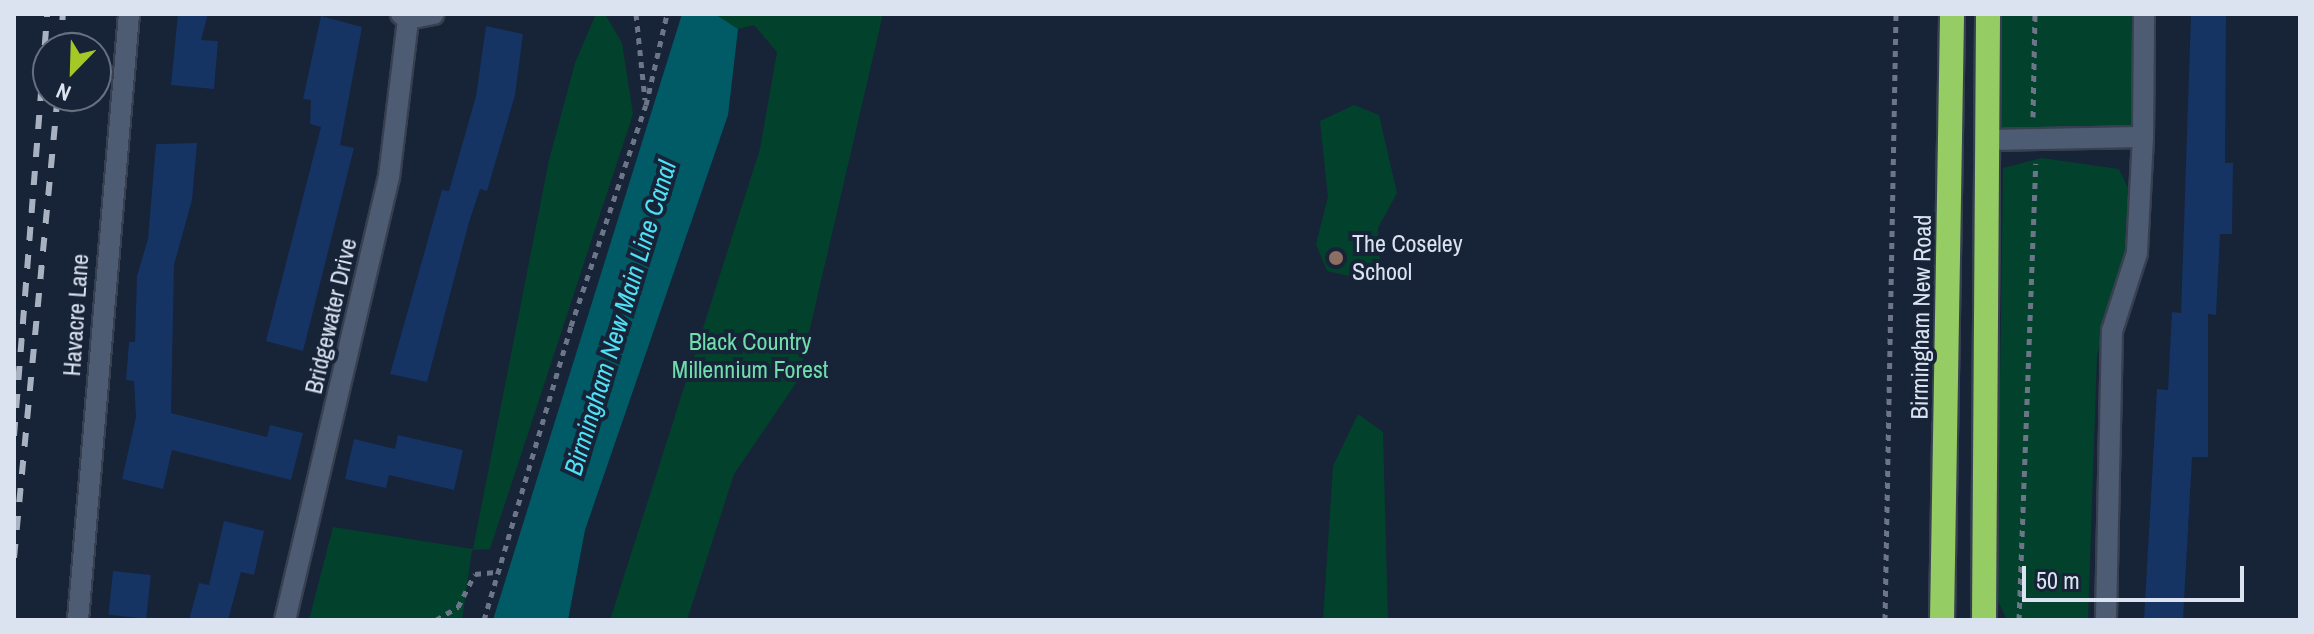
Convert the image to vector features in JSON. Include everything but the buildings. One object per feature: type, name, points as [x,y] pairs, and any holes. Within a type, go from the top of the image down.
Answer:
[{"type":"highway","name":"Birmingham New Road","points":[[1942,620],[1952,14]]},
{"type":"highway","points":[[1984,620],[1988,14]]},
{"type":"street","name":"Havacre Lane","points":[[78,620],[129,14]]},
{"type":"street","name":"Bridgewater Drive","points":[[285,620],[389,177],[405,17],[434,14]]},
{"type":"street","points":[[2106,620],[2112,331],[2137,253],[2143,137],[2144,14]]},
{"type":"street","points":[[1986,140],[2143,137]]},
{"type":"path","points":[[636,14],[646,105]]},
{"type":"path","points":[[484,620],[495,572],[646,105],[667,14]]},
{"type":"path","points":[[1885,620],[1896,14]]},
{"type":"path","points":[[2019,620],[2035,14]]},
{"type":"path","points":[[436,620],[458,607],[475,574],[495,572]]},
{"type":"green space","points":[[596,14],[605,14],[622,43],[633,114],[490,549],[472,550],[462,620],[309,620],[333,527],[473,549],[549,160],[575,63]]},
{"type":"green space","name":"Black Country Millennium Forest","points":[[715,14],[883,14],[798,380],[734,474],[687,620],[610,620],[760,149],[777,52],[754,25],[738,29]]},
{"type":"green space","points":[[1998,14],[2143,14],[2143,140],[1998,140]]},
{"type":"green space","points":[[1354,105],[1379,115],[1397,193],[1378,228],[1381,271],[1372,281],[1327,271],[1316,244],[1328,197],[1320,121]]},
{"type":"green space","points":[[2042,158],[2119,169],[2131,194],[2130,254],[2097,354],[2088,620],[2007,620],[1997,599],[2003,168]]},
{"type":"green space","points":[[1358,414],[1383,432],[1388,620],[1323,620],[1333,466]]},
{"type":"water","name":"Birmingham New Main Line Canal","points":[[682,14],[715,14],[738,29],[728,115],[585,530],[568,620],[493,620]]},
{"type":"railway","points":[[14,436],[47,14]]},
{"type":"railway","points":[[62,32],[63,14]]},
{"type":"railway","points":[[14,558],[56,112]]},
{"type":"place","name":"The Coseley School","points":[[1336,258]]}]
